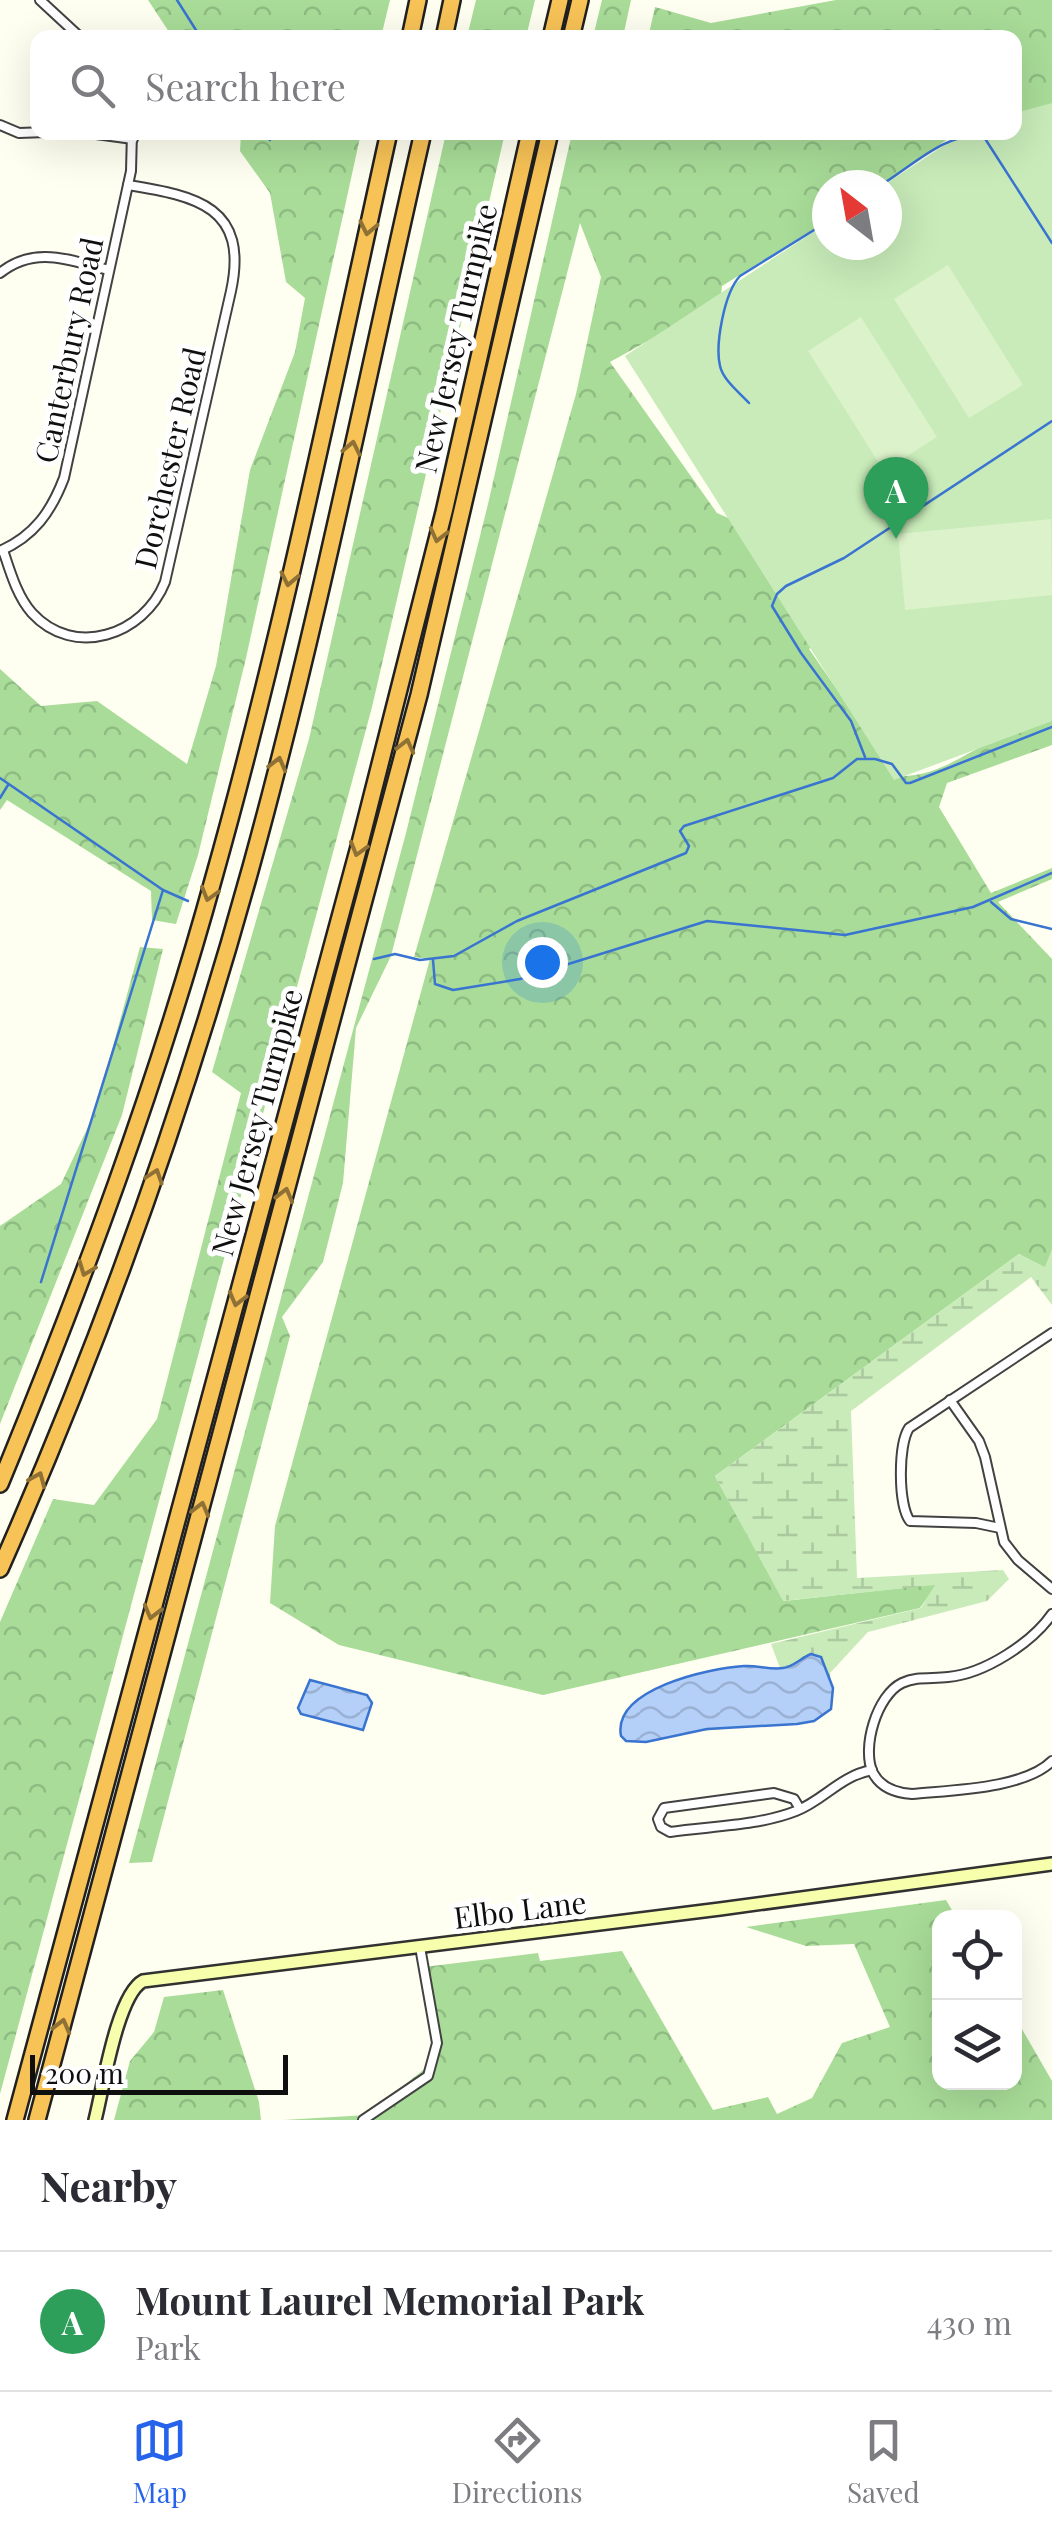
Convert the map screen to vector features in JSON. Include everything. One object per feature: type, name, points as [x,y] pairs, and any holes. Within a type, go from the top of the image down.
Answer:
[{"type":"highway","points":[[412,30],[418,0]]},
{"type":"highway","points":[[446,30],[452,0]]},
{"type":"highway","points":[[554,30],[560,0]]},
{"type":"highway","points":[[573,30],[580,0]]},
{"type":"highway","points":[[0,1484],[104,1222],[210,894],[269,667],[387,140]]},
{"type":"highway","points":[[0,1569],[113,1293],[169,1136],[220,975],[305,654],[421,140]]},
{"type":"highway","name":"New Jersey Turnpike","points":[[16,2120],[360,843],[435,549],[528,140]]},
{"type":"highway","name":"New Jersey Turnpike","points":[[36,2120],[415,712],[548,140]]},
{"type":"street","points":[[40,0],[72,30]]},
{"type":"street","points":[[0,125],[19,133],[30,133]]},
{"type":"street","name":"Canterbury Road","points":[[1,550],[35,530],[49,512],[64,478],[128,185],[133,140]]},
{"type":"street","name":"Dorchester Road","points":[[1,550],[28,608],[48,626],[74,637],[102,636],[130,626],[152,607],[164,582],[236,256],[229,228],[203,202],[128,185]]},
{"type":"street","points":[[0,273],[16,261],[39,256],[108,270]]},
{"type":"street","points":[[1000,1528],[976,1523],[915,1524],[906,1518],[901,1450],[904,1434],[1052,1333]]},
{"type":"street","points":[[950,1400],[982,1449],[1000,1528],[1013,1555],[1052,1589]]},
{"type":"street","points":[[1052,1614],[1032,1637],[1001,1657],[957,1676],[912,1679],[890,1690],[870,1738],[868,1755],[872,1770],[887,1788],[912,1794],[1019,1780],[1036,1774],[1052,1761]]},
{"type":"street","points":[[800,1810],[794,1799],[774,1793],[664,1808],[658,1819],[661,1827],[670,1832],[780,1816],[800,1810],[844,1779],[872,1770]]},
{"type":"street","name":"Elbo Lane","points":[[95,2120],[123,2010],[134,1986],[143,1980],[1052,1864]]},
{"type":"street","points":[[363,2120],[428,2076],[437,2043],[420,1947]]},
{"type":"green space","points":[[148,0],[390,0],[383,30],[168,30]]},
{"type":"green space","points":[[476,0],[535,0],[528,30],[469,30]]},
{"type":"green space","points":[[602,0],[631,0],[625,30],[595,30]]},
{"type":"green space","points":[[836,0],[1052,0],[1052,126],[1022,131],[1022,30],[650,30],[655,7],[711,23]]},
{"type":"green space","points":[[1052,103],[1052,721],[894,780],[625,356],[812,233],[812,260],[902,260],[902,173],[952,140],[1022,140],[1022,111]]},
{"type":"green space","points":[[241,140],[359,140],[246,658],[198,855],[176,924],[152,920],[151,891],[7,800],[0,810],[0,669],[41,706],[97,701],[187,764],[216,666],[250,470],[295,352],[305,298],[286,282],[270,193],[240,151]]},
{"type":"green space","points":[[444,140],[503,140],[372,707],[0,2094],[0,1622],[53,1499],[94,1505],[157,1419],[241,1093],[212,1072],[309,739]]},
{"type":"green space","points":[[570,140],[946,140],[902,171],[812,170],[812,230],[722,286],[713,367],[664,332],[610,362],[717,513],[766,535],[836,631],[809,649],[897,776],[935,770],[999,738],[1052,720],[1052,745],[947,783],[939,807],[991,893],[1052,868],[1052,879],[998,902],[1052,959],[1052,1250],[1045,1268],[1019,1254],[715,1476],[784,1601],[937,1584],[920,1608],[543,1695],[339,1645],[270,1603],[275,1526],[430,959],[414,957],[576,394],[601,277],[580,223],[391,956],[356,1028],[343,1183],[323,1262],[282,1317],[290,1336],[152,1862],[129,1863],[406,833],[488,504]]},
{"type":"green space","points":[[948,265],[1023,385],[969,418],[894,299]]},
{"type":"green space","points":[[861,317],[937,437],[884,471],[808,351]]},
{"type":"green space","points":[[1051,519],[1052,595],[905,610],[898,534]]},
{"type":"green space","points":[[140,947],[163,949],[122,1115],[0,1424],[0,1226],[61,1184],[95,1112]]},
{"type":"green space","points":[[1052,1250],[1052,1305],[1031,1277],[851,1411],[857,1578],[1003,1570],[1009,1579],[987,1601],[868,1632],[830,1673],[833,1705],[814,1721],[622,1738],[625,1711],[684,1677],[780,1668],[771,1644],[921,1608],[935,1585],[783,1601],[715,1476],[1019,1254],[1045,1267]]},
{"type":"green space","points":[[946,1900],[952,1910],[932,1910],[932,2090],[1022,2090],[1022,2029],[1052,2081],[1052,2120],[283,2120],[367,2115],[438,2058],[424,1967],[538,1953],[540,1961],[622,1951],[713,2110],[768,2097],[777,2114],[812,2098],[842,2043],[890,2027],[854,1944],[806,1946],[746,1927]]},
{"type":"green space","points":[[223,1990],[259,2102],[261,2120],[114,2120],[130,2061],[154,2032],[164,1997]]},
{"type":"water","points":[[811,1654],[821,1657],[833,1688],[831,1709],[814,1721],[707,1729],[646,1742],[626,1741],[621,1736],[622,1720],[632,1706],[666,1684],[728,1668],[787,1667]]},
{"type":"water","points":[[310,1680],[367,1695],[372,1703],[363,1730],[301,1714],[298,1708]]},
{"type":"waterway","points":[[177,0],[196,30]]},
{"type":"waterway","points":[[902,171],[954,140]]},
{"type":"waterway","points":[[986,140],[1052,243]]},
{"type":"waterway","points":[[749,403],[720,366],[720,333],[729,294],[740,276],[812,231]]},
{"type":"waterway","points":[[865,757],[851,721],[772,606],[777,594],[844,558],[1052,421]]},
{"type":"waterway","points":[[374,959],[395,954],[420,960],[454,956],[517,921],[686,853],[689,846],[680,831],[684,826],[833,778],[857,759],[892,764],[910,783],[1052,727]]},
{"type":"waterway","points":[[0,778],[163,890],[188,901]]},
{"type":"waterway","points":[[0,798],[8,785]]},
{"type":"waterway","points":[[433,960],[435,984],[453,990],[520,979],[707,921],[845,935],[973,907],[1052,873]]},
{"type":"waterway","points":[[41,1282],[163,890]]},
{"type":"waterway","points":[[991,902],[1011,919],[1052,929]]},
{"type":"place","name":"Mount Laurel Memorial Park","points":[[896,539]]}]
